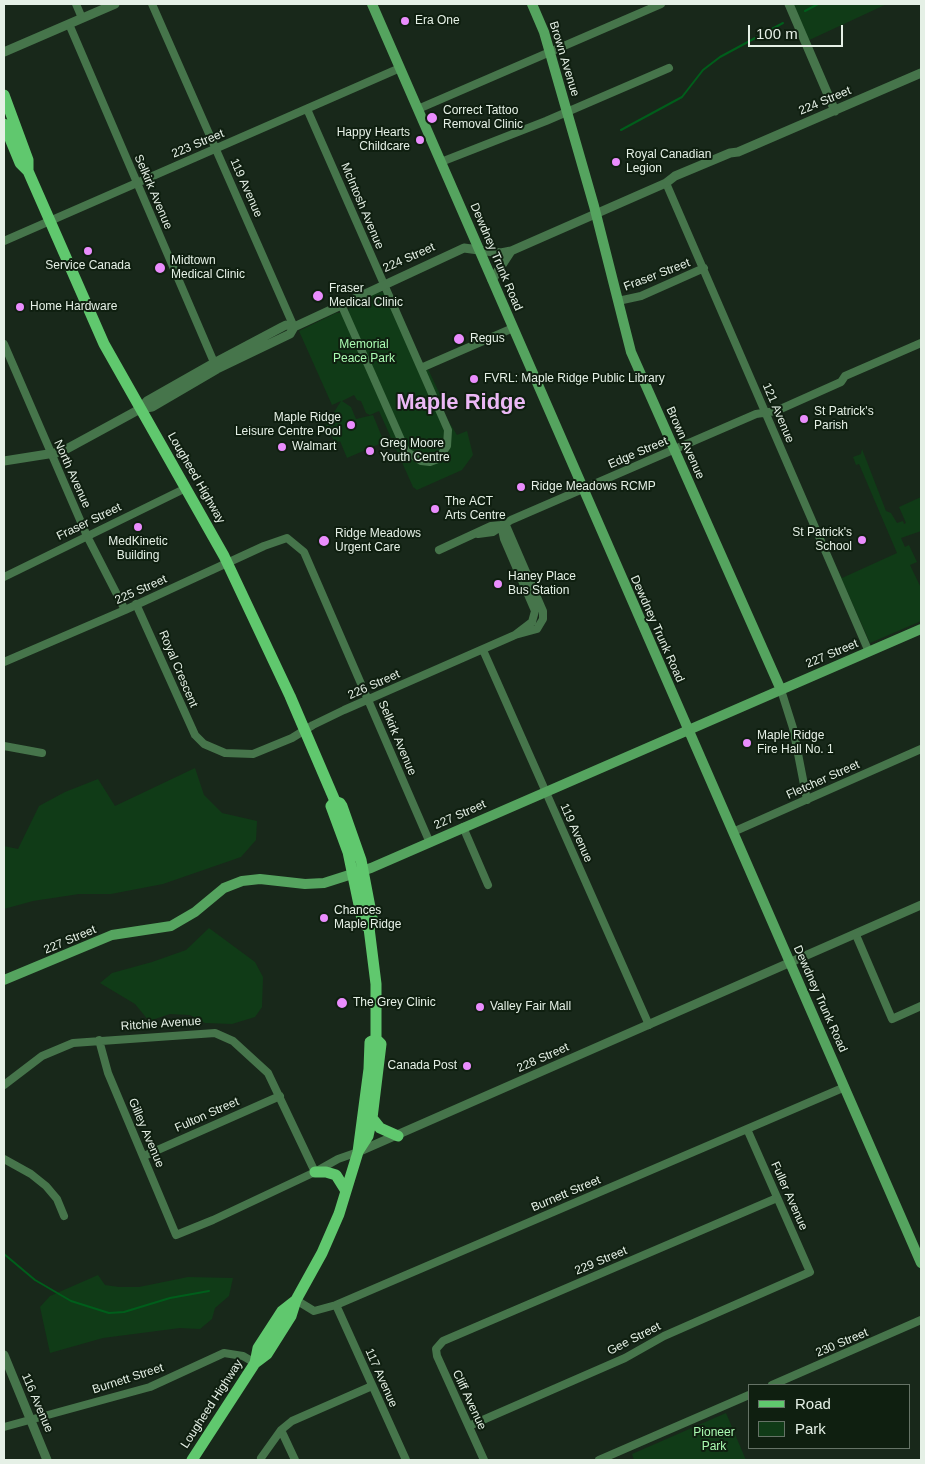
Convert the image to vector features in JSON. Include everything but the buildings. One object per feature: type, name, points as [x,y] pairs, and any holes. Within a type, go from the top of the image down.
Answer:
[{"type":"main road","name":"Dewdney Trunk Road","points":[[372,4],[582,489],[846,1087],[921,1263]]},
{"type":"main road","name":"Brown Avenue","points":[[532,4],[550,52],[567,111],[596,213],[631,352],[781,690]]},
{"type":"main road","name":"Lougheed Highway","points":[[4,95],[28,160],[28,171],[104,344],[227,563],[334,801],[342,806],[358,873],[373,923],[369,928],[376,984],[376,1039],[381,1044],[372,1118],[368,1136],[358,1152]]},
{"type":"main road","name":"Lougheed Highway","points":[[4,124],[20,164],[28,171]]},
{"type":"main road","name":"227 Street","points":[[4,980],[112,935],[171,926],[195,912],[224,888],[242,881],[260,879],[310,884],[331,882],[358,873],[921,629]]},
{"type":"main road","name":"Lougheed Highway","points":[[192,1460],[255,1363],[267,1354],[283,1330],[291,1316],[296,1300],[322,1253],[346,1191],[358,1152],[370,1069],[370,1042],[376,1039]]},
{"type":"main road","points":[[372,1118],[380,1128],[398,1136]]},
{"type":"main road","points":[[315,1172],[326,1172],[336,1175],[346,1191]]},
{"type":"street","points":[[76,4],[82,18]]},
{"type":"street","points":[[4,52],[115,4]]},
{"type":"street","name":"119 Avenue","points":[[152,4],[294,326]]},
{"type":"street","points":[[418,109],[662,4]]},
{"type":"street","points":[[789,4],[830,112]]},
{"type":"street","name":"Selkirk Avenue","points":[[69,24],[215,366]]},
{"type":"street","name":"223 Street","points":[[4,240],[400,68]]},
{"type":"street","points":[[441,162],[669,68]]},
{"type":"street","name":"224 Street","points":[[4,461],[61,452],[140,408],[147,401],[215,366],[282,327],[286,325],[294,326],[383,283],[464,248],[501,253],[511,251],[666,183],[675,176],[730,153],[738,152],[921,73]]},
{"type":"street","name":"McIntosh Avenue","points":[[307,109],[449,434],[448,446],[442,455],[427,462],[412,457],[406,450],[341,304]]},
{"type":"street","name":"121 Avenue","points":[[666,183],[869,652]]},
{"type":"street","points":[[492,280],[511,251]]},
{"type":"street","name":"Fraser Street","points":[[618,301],[641,296],[704,268]]},
{"type":"street","points":[[421,368],[513,328]]},
{"type":"street","name":"Edge Street","points":[[439,550],[478,534],[495,524],[503,524],[675,449],[765,412],[776,411],[841,382],[844,376],[921,343]]},
{"type":"street","name":"North Avenue","points":[[4,344],[87,536],[125,610]]},
{"type":"street","name":"Fraser Street","points":[[4,577],[186,488]]},
{"type":"street","points":[[503,524],[504,539],[535,611],[532,622],[515,635]]},
{"type":"street","name":"226 Street","points":[[201,742],[225,753],[246,755],[280,744],[368,700],[515,635],[537,629],[544,619],[543,611],[503,524]]},
{"type":"street","name":"Selkirk Avenue","points":[[287,538],[304,552],[430,843]]},
{"type":"street","name":"225 Street","points":[[4,662],[287,538]]},
{"type":"street","name":"Royal Crescent","points":[[136,604],[193,732],[201,742]]},
{"type":"street","name":"119 Avenue","points":[[483,650],[649,1025]]},
{"type":"street","name":"Brown Avenue","points":[[781,690],[793,728],[807,800]]},
{"type":"street","points":[[4,746],[42,753]]},
{"type":"street","name":"Fletcher Street","points":[[733,832],[921,749]]},
{"type":"street","points":[[463,827],[488,885]]},
{"type":"street","name":"228 Street","points":[[176,1234],[214,1220],[315,1172],[338,1159],[398,1136],[921,905]]},
{"type":"street","points":[[856,935],[892,1019],[921,1006]]},
{"type":"street","name":"Ritchie Avenue","points":[[4,1085],[48,1052],[73,1043],[215,1033],[234,1041],[268,1073],[315,1172]]},
{"type":"street","name":"Gilley Avenue","points":[[99,1040],[104,1064],[176,1234]]},
{"type":"street","name":"Burnett Street","points":[[296,1300],[316,1312],[336,1305],[846,1087]]},
{"type":"street","name":"Fulton Street","points":[[144,1156],[280,1096]]},
{"type":"street","name":"Fuller Avenue","points":[[747,1129],[810,1272]]},
{"type":"street","points":[[4,1159],[31,1174],[46,1186],[57,1199],[64,1216]]},
{"type":"street","name":"229 Street","points":[[436,1349],[443,1341],[777,1198]]},
{"type":"street","name":"Gee Street","points":[[469,1426],[810,1272]]},
{"type":"street","name":"117 Avenue","points":[[336,1305],[406,1460]]},
{"type":"street","name":"230 Street","points":[[774,1384],[921,1320]]},
{"type":"street","name":"Cliff Avenue","points":[[436,1349],[437,1356],[484,1460]]},
{"type":"street","name":"Burnett Street","points":[[4,1427],[150,1387],[224,1353],[243,1356],[255,1363]]},
{"type":"street","name":"116 Avenue","points":[[4,1355],[47,1460]]},
{"type":"street","points":[[261,1458],[281,1430],[292,1421],[372,1386]]},
{"type":"street","points":[[600,1460],[748,1396]]},
{"type":"street","points":[[281,1430],[295,1460]]},
{"type":"green space","points":[[789,4],[887,4],[805,42]]},
{"type":"green space","name":"Memorial Peace Park","points":[[379,291],[385,293],[422,372],[428,369],[443,401],[444,414],[457,435],[467,431],[473,455],[462,470],[417,490],[413,487],[379,411],[370,415],[366,413],[361,401],[357,400],[354,395],[342,401],[351,407],[356,419],[373,415],[384,442],[347,458],[340,441],[335,443],[331,435],[323,430],[341,401],[332,405],[299,331],[336,313],[348,312],[350,305]]},
{"type":"green space","points":[[862,449],[886,511],[891,513],[897,523],[903,521],[904,524],[906,523],[899,507],[921,497],[921,531],[901,538],[905,547],[909,545],[917,562],[910,565],[921,588],[921,621],[870,643],[833,560],[842,578],[897,553],[859,464],[856,465],[853,457],[861,454]]},
{"type":"green space","points":[[195,768],[204,795],[222,813],[257,821],[256,840],[241,857],[163,884],[111,894],[79,894],[33,901],[4,909],[4,846],[18,849],[39,806],[65,792],[98,779],[115,806]]},
{"type":"green space","points":[[209,928],[255,962],[263,977],[262,1007],[255,1017],[232,1024],[205,1023],[190,1015],[170,1014],[149,1021],[135,1004],[100,983],[112,973],[186,950]]},
{"type":"green space","points":[[98,1275],[105,1285],[119,1287],[139,1287],[188,1277],[233,1278],[229,1296],[215,1308],[212,1319],[200,1329],[180,1328],[103,1338],[50,1353],[40,1307],[50,1296]]},
{"type":"green space","name":"Pioneer Park","points":[[726,1413],[746,1460],[634,1460],[632,1454]]},
{"type":"waterway","points":[[805,11],[818,4]]},
{"type":"waterway","points":[[621,130],[682,97],[703,70],[720,57],[783,23]]},
{"type":"waterway","points":[[4,1254],[35,1280],[71,1301],[109,1313],[124,1312],[170,1298],[209,1291]]},
{"type":"place","name":"Era One","points":[[405,21]]},
{"type":"place","name":"Correct Tattoo Removal Clinic","points":[[432,118]]},
{"type":"place","name":"Happy Hearts Childcare","points":[[420,140]]},
{"type":"place","name":"Royal Canadian Legion","points":[[616,162]]},
{"type":"place","name":"Service Canada","points":[[88,251]]},
{"type":"place","name":"Midtown Medical Clinic","points":[[160,268]]},
{"type":"place","name":"Fraser Medical Clinic","points":[[318,296]]},
{"type":"place","name":"Home Hardware","points":[[20,307]]},
{"type":"place","name":"Regus","points":[[459,339]]},
{"type":"place","name":"FVRL: Maple Ridge Public Library","points":[[474,379]]},
{"type":"place","name":"St Patrick's Parish","points":[[804,419]]},
{"type":"place","name":"Maple Ridge Leisure Centre Pool","points":[[351,425]]},
{"type":"place","name":"Walmart","points":[[282,447]]},
{"type":"place","name":"Greg Moore Youth Centre","points":[[370,451]]},
{"type":"place","name":"Ridge Meadows RCMP","points":[[521,487]]},
{"type":"place","name":"The ACT Arts Centre","points":[[435,509]]},
{"type":"place","name":"MedKinetic Building","points":[[138,527]]},
{"type":"place","name":"St Patrick's School","points":[[862,540]]},
{"type":"place","name":"Ridge Meadows Urgent Care","points":[[324,541]]},
{"type":"place","name":"Haney Place Bus Station","points":[[498,584]]},
{"type":"place","name":"Maple Ridge Fire Hall No. 1","points":[[747,743]]},
{"type":"place","name":"Chances Maple Ridge","points":[[324,918]]},
{"type":"place","name":"The Grey Clinic","points":[[342,1003]]},
{"type":"place","name":"Valley Fair Mall","points":[[480,1007]]},
{"type":"place","name":"Canada Post","points":[[467,1066]]},
{"type":"district","name":"Maple Ridge","points":[[461,403]]}]
